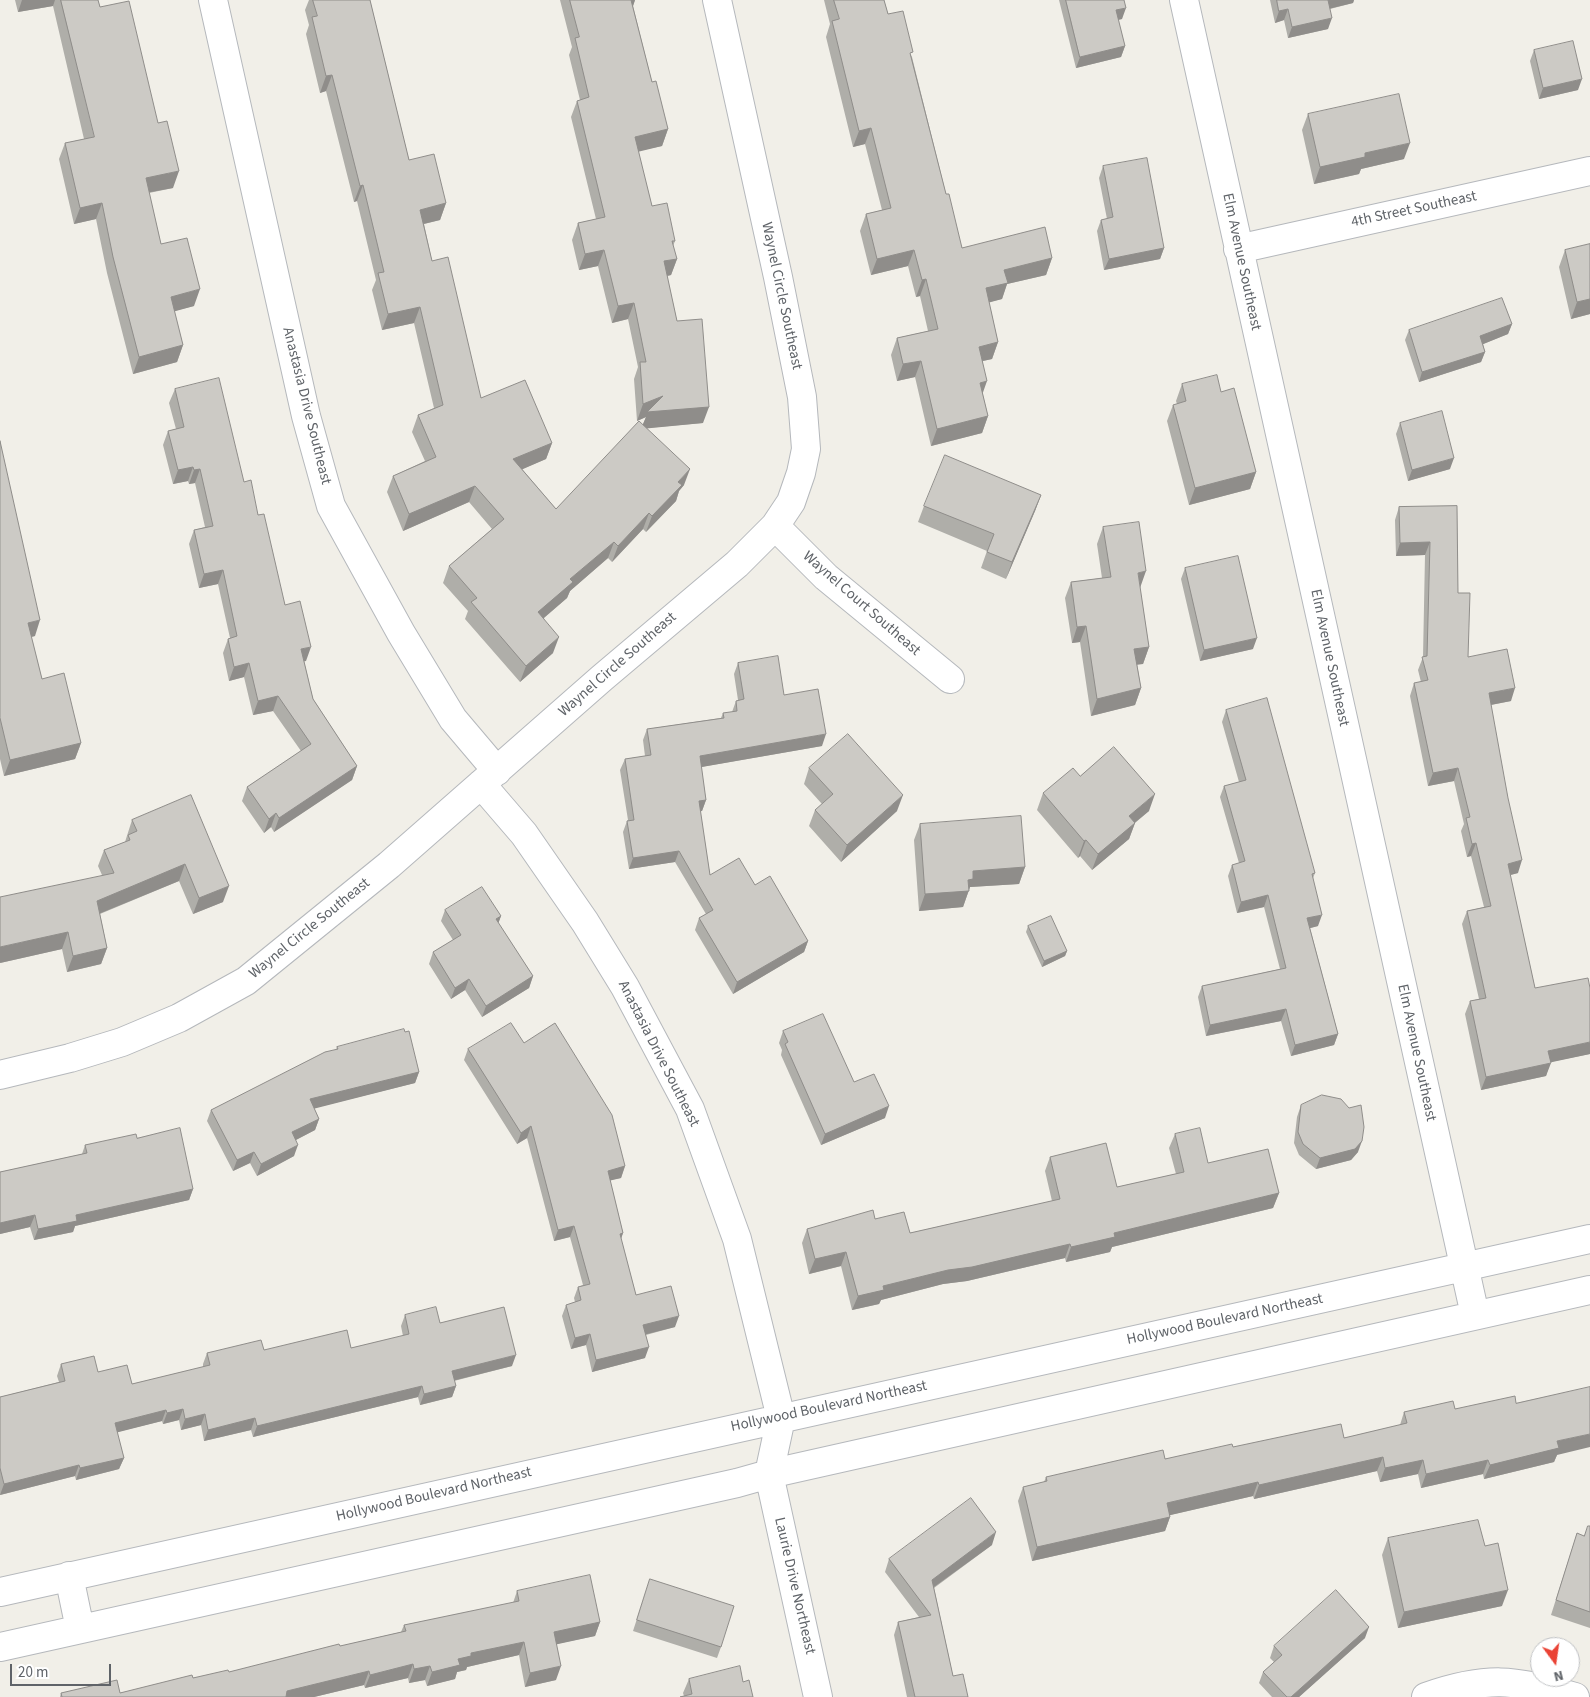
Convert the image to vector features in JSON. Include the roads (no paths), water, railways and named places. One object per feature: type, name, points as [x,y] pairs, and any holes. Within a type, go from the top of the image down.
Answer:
[{"type":"street","name":"Anastasia Drive Southeast","points":[[214,0],[306,416],[331,506],[401,633],[453,720],[524,834],[585,922],[625,987],[690,1109],[737,1239],[781,1418],[769,1474]]},
{"type":"street","name":"Waynel Circle Southeast","points":[[0,1075],[70,1058],[122,1042],[179,1018],[246,981],[389,865],[737,564],[775,526],[791,502],[801,473],[806,449],[802,397],[778,276],[717,0]]},
{"type":"street","name":"Elm Avenue Southeast","points":[[1184,0],[1475,1315]]},
{"type":"street","name":"4th Street Southeast","points":[[1238,249],[1590,171]]},
{"type":"street","name":"Waynel Court Southeast","points":[[775,526],[826,577],[950,679]]},
{"type":"street","name":"Hollywood Boulevard Northeast","points":[[0,1592],[1590,1239]]},
{"type":"street","points":[[0,1647],[1590,1290]]},
{"type":"street","name":"Laurie Drive Northeast","points":[[769,1474],[818,1697]]},
{"type":"street","points":[[69,1576],[80,1629]]},
{"type":"street","points":[[1426,1697],[1457,1686],[1503,1681],[1541,1686],[1575,1697]]}]
